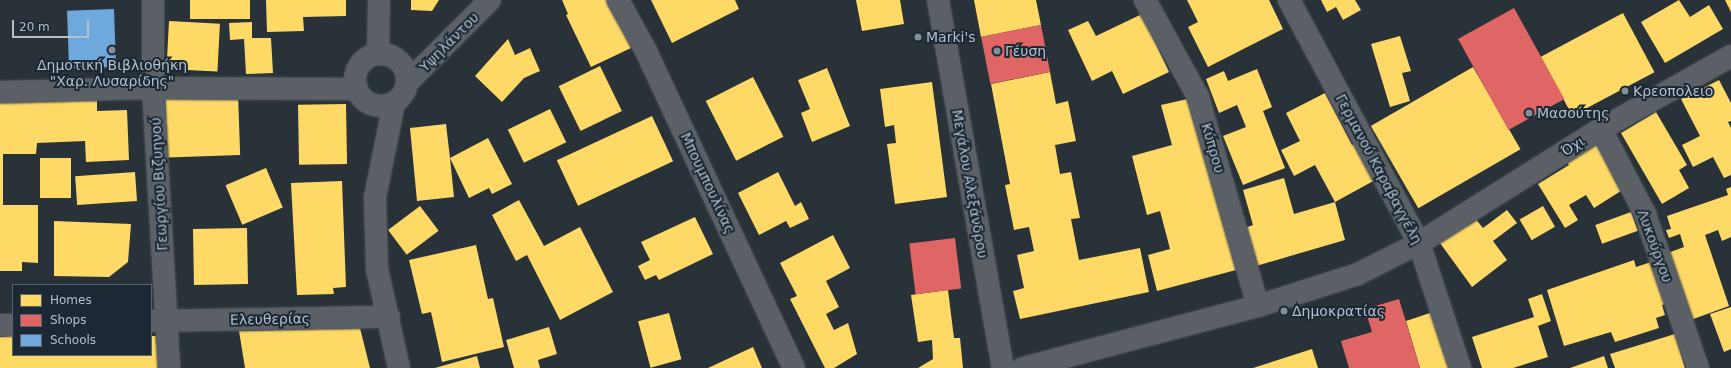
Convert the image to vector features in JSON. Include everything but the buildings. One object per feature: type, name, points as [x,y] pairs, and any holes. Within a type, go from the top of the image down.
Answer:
[{"type":"street","name":"Γεωργίου Βιζυηνού","points":[[153,0],[153,88],[159,321],[169,368]]},
{"type":"street","points":[[378,0],[378,53]]},
{"type":"street","name":"Υψηλάντου","points":[[407,83],[490,0]]},
{"type":"street","name":"Μπουμπουλίνας","points":[[618,0],[646,51],[794,368]]},
{"type":"street","name":"Μεγάλου Αλεξάνδρου","points":[[938,0],[1003,368]]},
{"type":"street","name":"Κύπρου","points":[[1145,0],[1198,98],[1258,306]]},
{"type":"street","name":"Γερμανού Καραβαγγέλη","points":[[1289,0],[1419,243],[1460,368]]},
{"type":"street","points":[[394,103],[377,106],[361,97],[357,89],[355,78],[358,66],[366,58],[378,53],[394,57],[400,62],[406,72],[407,83],[404,93],[394,103],[375,197],[377,270],[399,368]]},
{"type":"street","name":"Όχι","points":[[1419,243],[1601,129],[1731,56]]},
{"type":"street","points":[[0,92],[153,88],[357,89]]},
{"type":"street","name":"Λυκούργου","points":[[1601,129],[1645,214],[1698,368]]},
{"type":"street","points":[[1024,368],[1258,306],[1358,274],[1419,243]]},
{"type":"street","name":"Ελευθερίας","points":[[159,321],[388,317]]},
{"type":"street","points":[[0,325],[12,325]]},
{"type":"place","name":"Marki's","points":[[918,37]]},
{"type":"place","name":"Δημοτική Βιβλιοθήκη \"Χαρ. Λυσαρίδης\"","points":[[112,50]]},
{"type":"place","name":"Γέυση","points":[[997,51]]},
{"type":"place","name":"Κρεοπολειο","points":[[1625,91]]},
{"type":"place","name":"Μασούτης","points":[[1529,113]]},
{"type":"place","name":"Δημοκρατίας","points":[[1284,311]]}]
